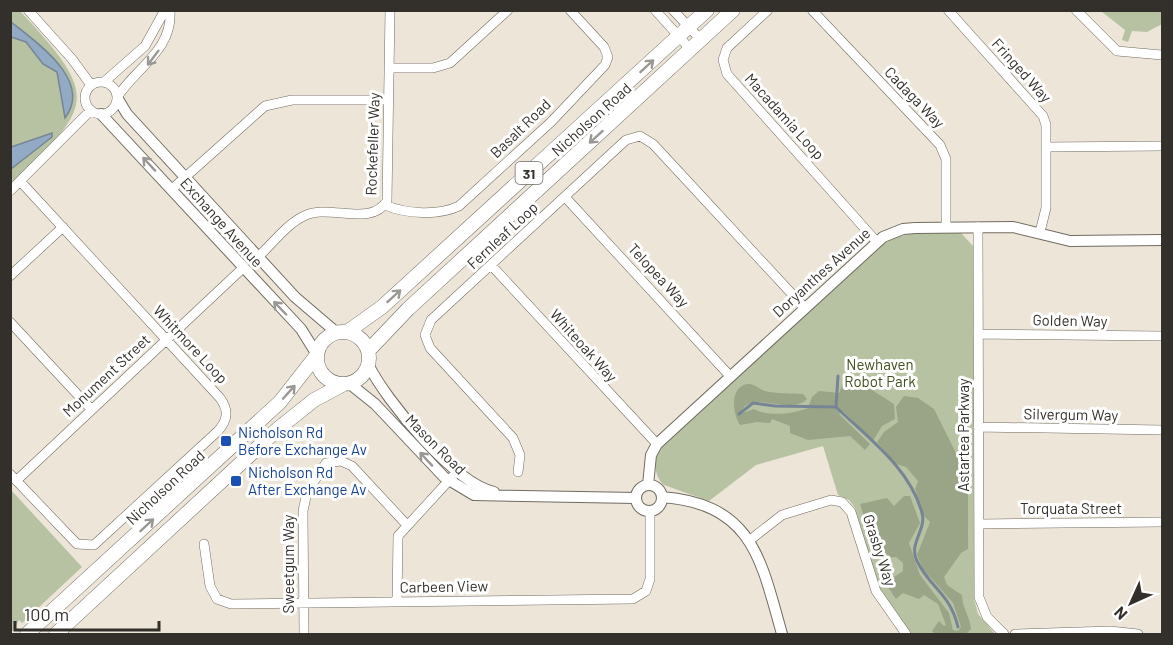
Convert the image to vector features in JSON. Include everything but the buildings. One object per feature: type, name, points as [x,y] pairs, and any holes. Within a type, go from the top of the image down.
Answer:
[{"type":"main road","name":"Nicholson Road","points":[[27,634],[280,402],[316,355],[325,338],[341,332],[382,307],[707,10]]},
{"type":"main road","name":"Nicholson Road","points":[[56,634],[279,428],[314,400],[362,376],[368,357],[408,309],[733,10]]},
{"type":"main road","points":[[341,332],[360,338],[368,357]]},
{"type":"main road","points":[[316,355],[317,364],[325,378],[346,384]]},
{"type":"street","points":[[28,10],[72,59],[91,85]]},
{"type":"street","points":[[96,112],[85,96],[91,85],[104,82],[145,46],[165,10]]},
{"type":"street","points":[[10,191],[96,112],[112,110],[118,97],[154,57],[168,29],[170,10]]},
{"type":"street","name":"Rockefeller Way","points":[[259,256],[306,215],[327,212],[368,214],[378,212],[384,205],[389,191],[390,10]]},
{"type":"street","points":[[389,68],[433,68],[450,63],[508,10]]},
{"type":"street","name":"Basalt Road","points":[[384,205],[405,212],[445,212],[459,206],[551,122],[608,59],[604,47],[570,10]]},
{"type":"street","points":[[655,10],[684,32],[696,45]]},
{"type":"street","points":[[673,10],[684,32],[696,45]]},
{"type":"street","name":"Macadamia Loop","points":[[768,10],[727,48],[723,60],[727,74],[876,241]]},
{"type":"street","name":"Cadaga Way","points":[[812,10],[940,145],[946,159],[946,226]]},
{"type":"street","name":"Fringed Way","points":[[948,10],[1037,106],[1046,125],[1046,208],[1040,232]]},
{"type":"street","points":[[1076,10],[1117,51],[1162,55]]},
{"type":"street","points":[[104,82],[114,87],[118,97]]},
{"type":"street","name":"Exchange Avenue","points":[[118,97],[128,114],[308,311],[341,332]]},
{"type":"street","points":[[172,189],[266,106],[292,100],[389,100]]},
{"type":"street","name":"Exchange Avenue","points":[[96,112],[172,189],[301,329],[316,355]]},
{"type":"street","name":"Fernleaf Loop","points":[[518,472],[520,455],[513,438],[430,348],[425,335],[431,320],[625,141],[640,136],[653,144],[804,307]]},
{"type":"street","points":[[1046,147],[1162,146]]},
{"type":"street","name":"Whitmore Loop","points":[[14,477],[77,544],[94,545],[218,431],[226,419],[225,405],[20,182]]},
{"type":"street","name":"Telopea Way","points":[[565,197],[729,375]]},
{"type":"street","name":"Doryanthes Avenue","points":[[657,444],[876,241],[903,229],[946,226],[1013,227],[1070,241],[1162,240]]},
{"type":"street","points":[[10,276],[63,227]]},
{"type":"street","name":"Astartea Parkway","points":[[978,227],[980,606],[1004,634]]},
{"type":"street","name":"Whiteoak Way","points":[[491,265],[657,444]]},
{"type":"street","name":"Monument Street","points":[[14,477],[243,268]]},
{"type":"street","points":[[10,322],[91,409]]},
{"type":"street","name":"Golden Way","points":[[978,334],[1162,336]]},
{"type":"street","name":"Mason Road","points":[[368,357],[385,395],[457,472],[486,490],[514,496]]},
{"type":"street","name":"Mason Road","points":[[346,384],[375,404],[449,481],[474,495],[636,498]]},
{"type":"street","name":"Silvergum Way","points":[[978,427],[1162,430]]},
{"type":"street","points":[[648,485],[651,455],[657,444]]},
{"type":"street","name":"Sweetgum Way","points":[[304,634],[304,502],[307,492],[327,463],[341,461],[352,466],[406,524]]},
{"type":"street","points":[[397,602],[396,545],[398,536],[406,524],[436,497],[457,472]]},
{"type":"street","points":[[648,485],[657,488],[662,497],[659,506],[650,511],[641,508],[636,498],[638,491],[648,485]]},
{"type":"street","points":[[662,497],[684,499],[708,507],[731,522],[750,540],[763,568],[782,634]]},
{"type":"street","name":"Grasby Way","points":[[750,540],[782,514],[831,500],[844,504],[851,512],[876,591],[906,634]]},
{"type":"street","name":"Carbeen View","points":[[204,544],[210,586],[217,599],[231,604],[633,599],[646,591],[650,579],[650,511]]},
{"type":"street","name":"Torquata Street","points":[[979,524],[1162,522]]},
{"type":"street","points":[[1015,634],[1110,631],[1138,634]]},
{"type":"green space","points":[[11,11],[20,11],[64,63],[74,83],[77,100],[71,117],[59,135],[11,183]]},
{"type":"green space","points":[[1101,11],[1162,11],[1162,24],[1147,32],[1132,31],[1128,42],[1122,40],[1125,30]]},
{"type":"green space","name":"Newhaven Robot Park","points":[[915,233],[961,233],[973,246],[974,599],[978,614],[995,634],[911,634],[879,587],[855,508],[849,500],[838,495],[823,446],[756,465],[709,501],[664,485],[656,472],[660,448],[883,244],[897,237]]},
{"type":"green space","points":[[847,374],[894,404],[895,419],[882,426],[873,441],[843,411],[839,414],[870,444],[865,450],[850,436],[808,440],[790,433],[790,426],[772,419],[770,423],[757,422],[740,425],[734,402],[737,390],[741,386],[750,384],[769,392],[803,394],[807,399],[800,404],[791,405],[752,403],[745,406],[740,414],[754,409],[773,414],[788,413],[808,408],[812,397],[819,391],[839,393]]},
{"type":"green space","points":[[904,396],[918,398],[934,409],[968,477],[968,549],[961,553],[944,577],[947,585],[962,595],[971,629],[966,634],[935,634],[932,631],[939,621],[944,626],[946,625],[938,604],[924,595],[919,599],[903,593],[896,599],[885,583],[903,571],[903,563],[896,557],[877,559],[860,504],[887,498],[894,506],[904,496],[910,496],[920,523],[909,543],[920,575],[949,613],[953,630],[958,631],[961,627],[953,603],[923,569],[917,555],[930,522],[924,516],[915,489],[918,481],[906,467],[896,464],[877,442],[884,432],[898,422],[896,407]]},
{"type":"green space","points":[[11,490],[82,567],[22,623],[19,620],[13,631],[10,631]]},
{"type":"water","points":[[10,21],[46,50],[67,76],[72,90],[72,104],[65,118],[57,72],[43,64],[26,42],[11,37]]},
{"type":"water","points":[[52,133],[52,137],[11,169],[11,147]]},
{"type":"waterway","points":[[836,407],[838,376]]},
{"type":"waterway","points":[[739,414],[753,403],[775,406],[836,407],[874,442],[898,468],[916,497],[923,519],[915,555],[922,570],[950,606],[958,627]]},
{"type":"place","name":"Nicholson Rd Before Exchange Av","points":[[226,441]]},
{"type":"place","name":"Nicholson Rd After Exchange Av","points":[[236,481]]}]
